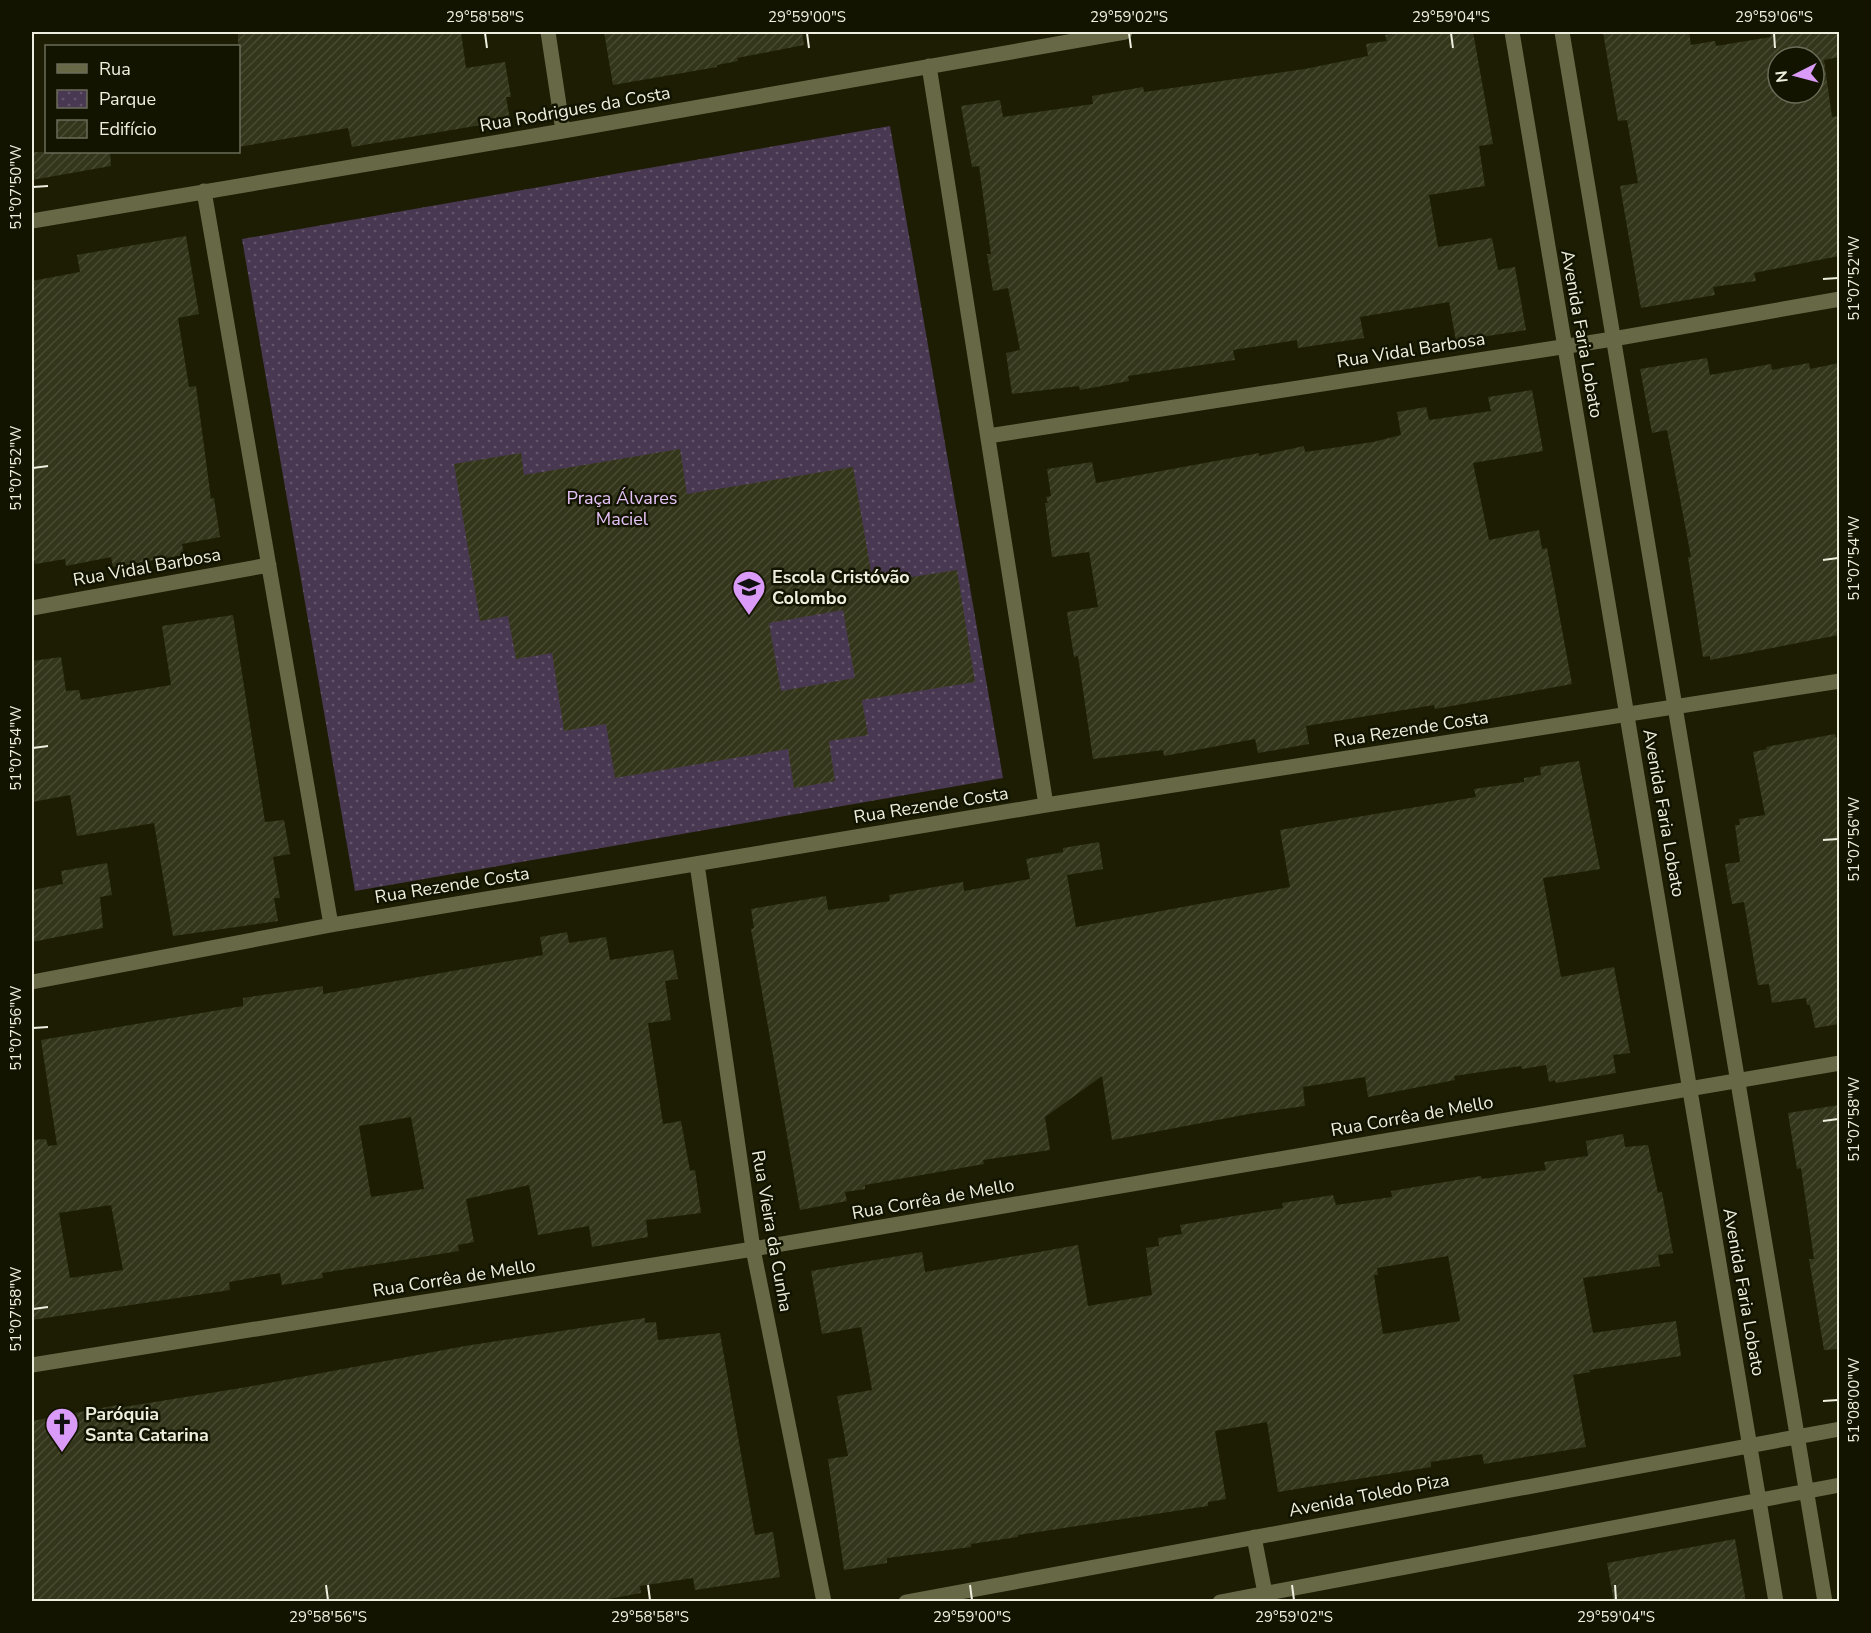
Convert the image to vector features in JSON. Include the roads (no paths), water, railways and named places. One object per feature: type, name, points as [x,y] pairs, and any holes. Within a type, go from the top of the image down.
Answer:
[{"type":"street","points":[[548,32],[563,131]]},
{"type":"street","name":"Rua Rodrigues da Costa","points":[[32,221],[1125,32]]},
{"type":"street","name":"Avenida Faria Lobato","points":[[1512,32],[1776,1602]]},
{"type":"street","name":"Avenida Faria Lobato","points":[[1562,32],[1825,1602]]},
{"type":"street","points":[[929,66],[1046,805]]},
{"type":"street","points":[[204,191],[331,925]]},
{"type":"street","name":"Rua Vidal Barbosa","points":[[988,436],[1613,339],[1839,299]]},
{"type":"street","name":"Rua Vidal Barbosa","points":[[32,608],[269,565]]},
{"type":"street","name":"Rua Rezende Costa","points":[[32,981],[331,925],[1046,805],[1839,681]]},
{"type":"street","name":"Rua Vieira da Cunha","points":[[696,864],[753,1250],[824,1602]]},
{"type":"street","name":"Rua Corrêa de Mello","points":[[32,1365],[753,1250],[1839,1063]]},
{"type":"street","name":"Avenida Toledo Piza","points":[[906,1602],[1839,1429]]},
{"type":"street","points":[[1220,1602],[1760,1498],[1839,1485]]},
{"type":"street","points":[[1254,1537],[1266,1593]]},
{"type":"place","name":"Escola Cristóvão Colombo","points":[[749,616]]},
{"type":"place","name":"Paróquia Santa Catarina","points":[[62,1453]]},
{"type":"park label","name":"Praça Álvares Maciel","points":[[622,508]]}]
